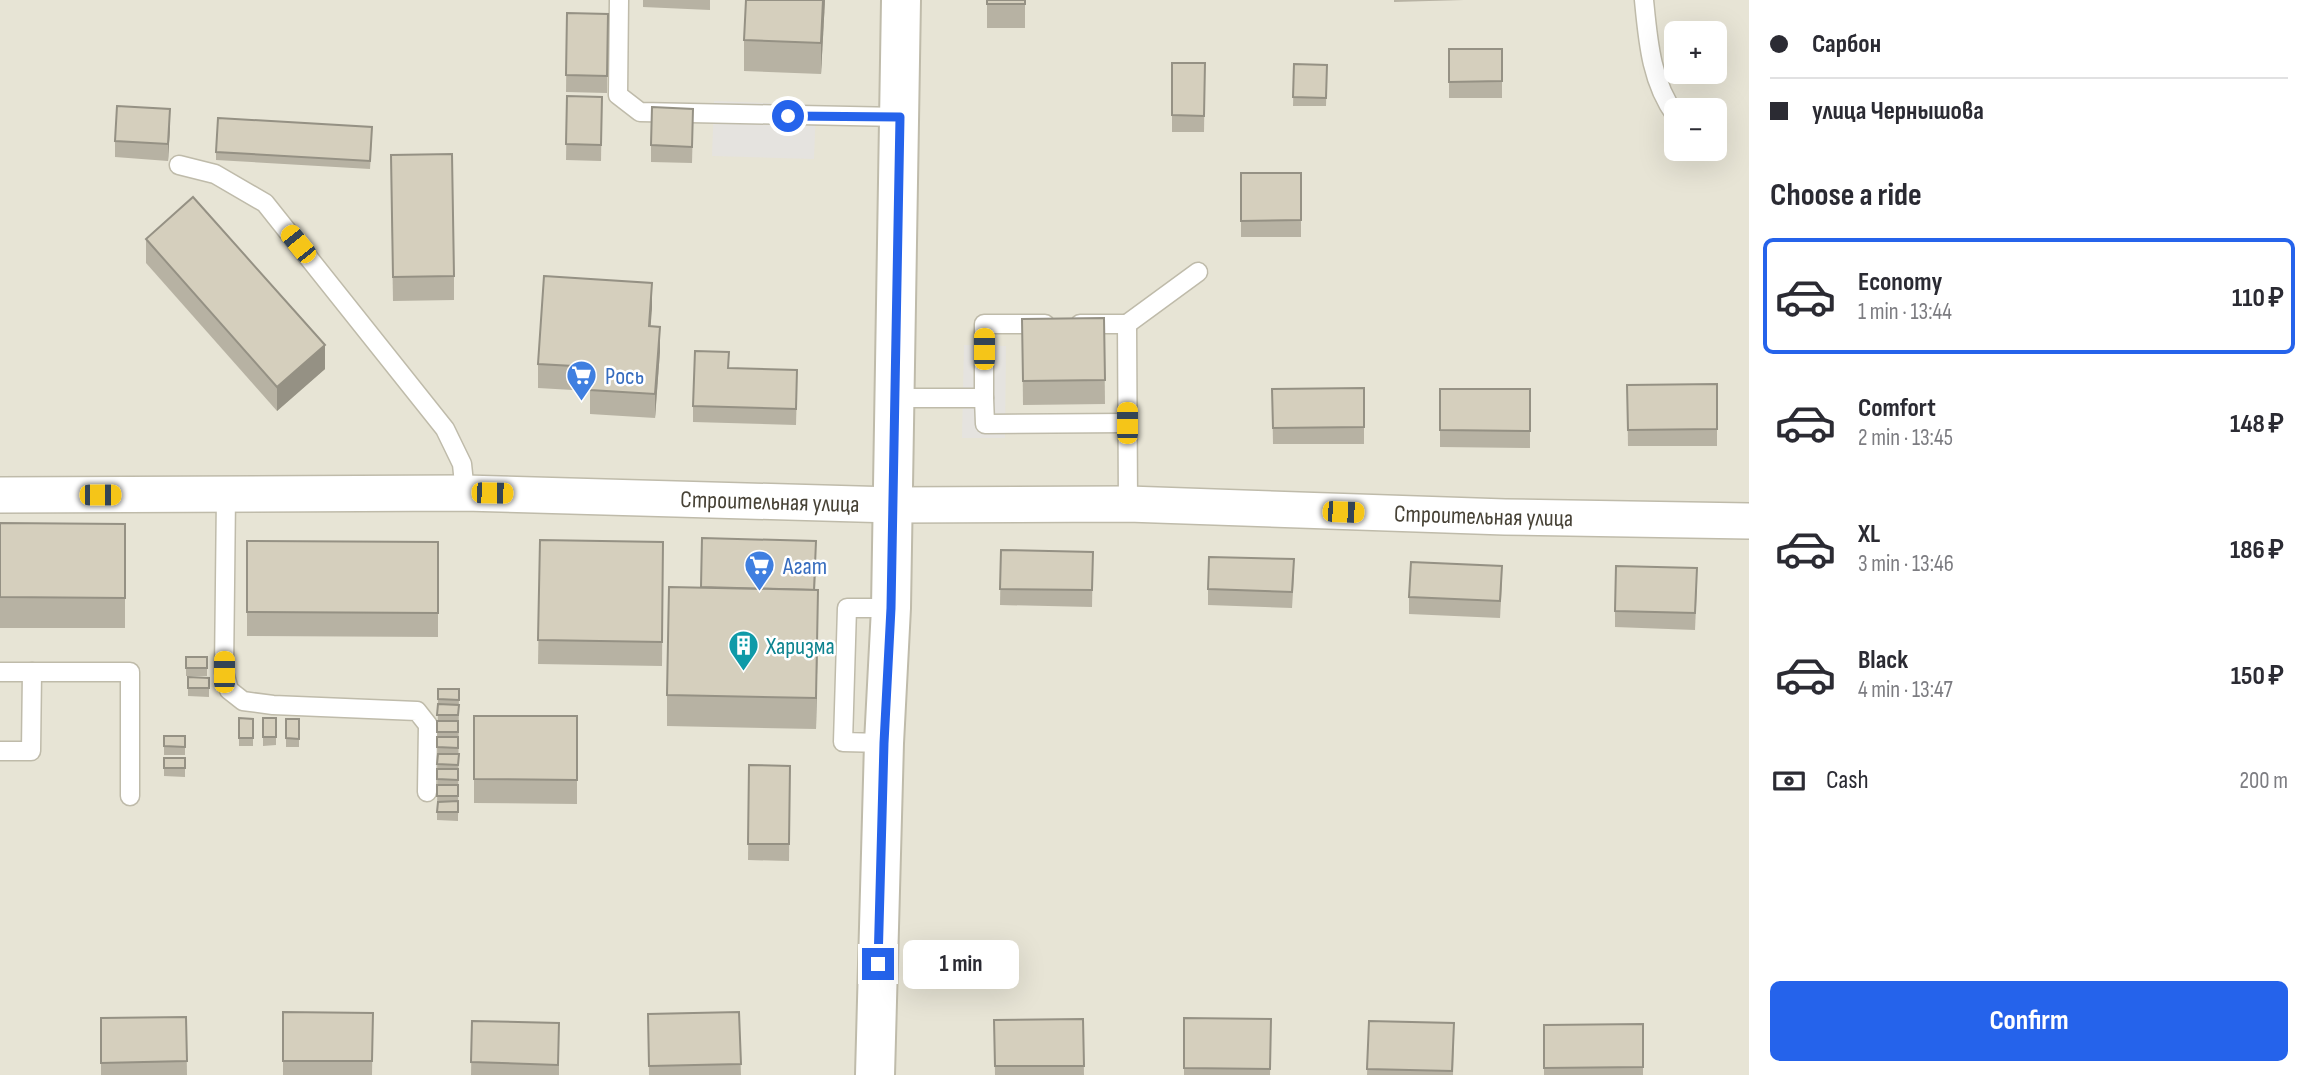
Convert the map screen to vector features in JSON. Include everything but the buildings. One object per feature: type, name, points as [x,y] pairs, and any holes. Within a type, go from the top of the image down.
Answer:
[{"type":"street","points":[[875,1075],[884,743],[891,608],[901,0]]},
{"type":"street","name":"Строительная улица","points":[[0,495],[465,493],[893,505],[1128,504],[1505,517],[1749,521]]},
{"type":"lane","points":[[620,0],[618,95],[640,112],[900,117]]},
{"type":"lane","points":[[1644,0],[1648,53],[1665,98]]},
{"type":"lane","points":[[179,165],[215,174],[265,203],[446,429],[461,464],[465,493]]},
{"type":"lane","points":[[1127,423],[985,424],[984,324],[1127,324],[1198,272]]},
{"type":"lane","points":[[1127,324],[1128,504]]},
{"type":"lane","points":[[895,398],[984,398]]},
{"type":"lane","points":[[226,495],[224,672],[229,690],[243,701],[263,704],[417,711],[428,724],[427,792]]},
{"type":"lane","points":[[0,672],[130,673],[130,796]]},
{"type":"lane","points":[[0,751],[31,751],[32,672]]},
{"type":"shaded area","points":[[0,0],[1749,0],[1749,1075],[0,1075]]},
{"type":"shaded area","points":[[714,101],[816,105],[814,159],[712,156]]},
{"type":"shaded area","points":[[964,345],[1006,346],[1005,438],[962,438]]},
{"type":"place","name":"Рось","points":[[582,403]]},
{"type":"place","name":"Агат","points":[[760,593]]},
{"type":"place","name":"Харизма","points":[[743,673]]},
{"type":"route","points":[[788,116],[900,117],[891,608],[878,964]]}]
